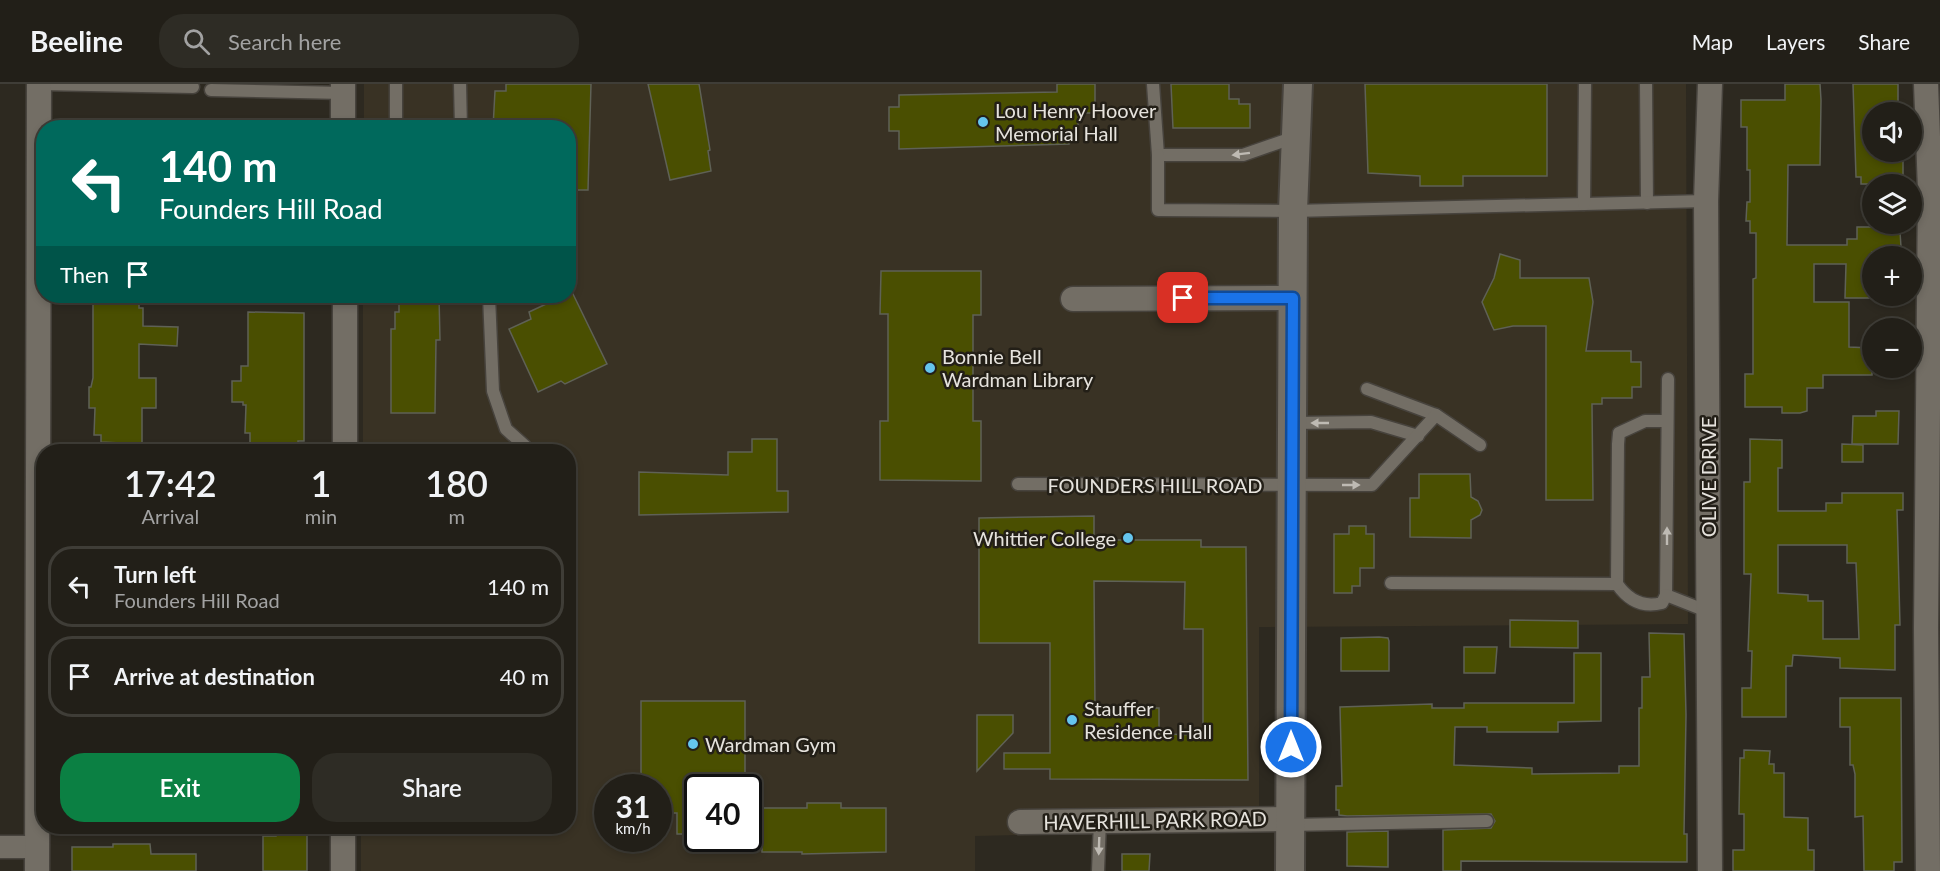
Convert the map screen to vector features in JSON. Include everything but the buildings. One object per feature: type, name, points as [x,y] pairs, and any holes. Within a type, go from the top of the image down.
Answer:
[{"type":"street","points":[[39,84],[41,120]]},
{"type":"street","points":[[1290,871],[1293,211],[1298,84]]},
{"type":"street","name":"OLIVE DRIVE","points":[[1710,84],[1706,201],[1710,871]]},
{"type":"street","points":[[1926,84],[1935,190],[1933,649],[1928,871]]},
{"type":"street","points":[[343,88],[343,120]]},
{"type":"street","points":[[1073,299],[1293,298]]},
{"type":"street","points":[[41,303],[41,444]]},
{"type":"street","points":[[345,303],[345,444]]},
{"type":"street","name":"HAVERHILL PARK ROAD","points":[[1020,822],[1290,822]]},
{"type":"street","points":[[37,834],[37,855]]},
{"type":"street","points":[[343,834],[343,871]]},
{"type":"lane","points":[[39,84],[193,87]]},
{"type":"lane","points":[[396,84],[396,120]]},
{"type":"lane","points":[[460,84],[461,120]]},
{"type":"lane","points":[[1153,84],[1158,155],[1158,210],[1293,211],[1706,201]]},
{"type":"lane","points":[[1584,204],[1585,84]]},
{"type":"lane","points":[[1646,84],[1647,203]]},
{"type":"lane","points":[[210,90],[343,88]]},
{"type":"lane","points":[[1158,155],[1243,155],[1296,137]]},
{"type":"lane","points":[[489,303],[492,391],[506,429],[523,444]]},
{"type":"lane","points":[[1667,421],[1645,421],[1620,433],[1617,584],[1625,596],[1645,605],[1662,603],[1666,595],[1668,379]]},
{"type":"lane","points":[[1367,389],[1436,415],[1479,445]]},
{"type":"lane","name":"FOUNDERS HILL ROAD","points":[[1018,484],[1372,484],[1419,436],[1436,415]]},
{"type":"lane","points":[[1293,423],[1371,423],[1419,436]]},
{"type":"lane","points":[[1390,583],[1617,584]]},
{"type":"lane","points":[[1666,595],[1709,612]]},
{"type":"lane","points":[[1098,871],[1100,821]]},
{"type":"lane","points":[[1290,822],[1487,821]]},
{"type":"lane","points":[[0,842],[37,855]]},
{"type":"lane","points":[[0,852],[37,855]]},
{"type":"shaded area","name":"Whittier College","points":[[364,84],[1686,84],[1688,624],[1259,627],[1259,830],[975,836],[975,871],[361,871],[361,834],[576,834],[576,444],[363,444],[363,303],[576,303],[576,120],[364,120]]},
{"type":"place","name":"Lou Henry Hoover Memorial Hall","points":[[983,122]]},
{"type":"place","name":"Bonnie Bell Wardman Library","points":[[930,368]]},
{"type":"place","name":"Whittier College","points":[[1128,538]]},
{"type":"place","name":"Stauffer Residence Hall","points":[[1072,720]]},
{"type":"place","name":"Wardman Gym","points":[[693,744]]},
{"type":"route","points":[[1183,298],[1293,298],[1291,747]]}]
